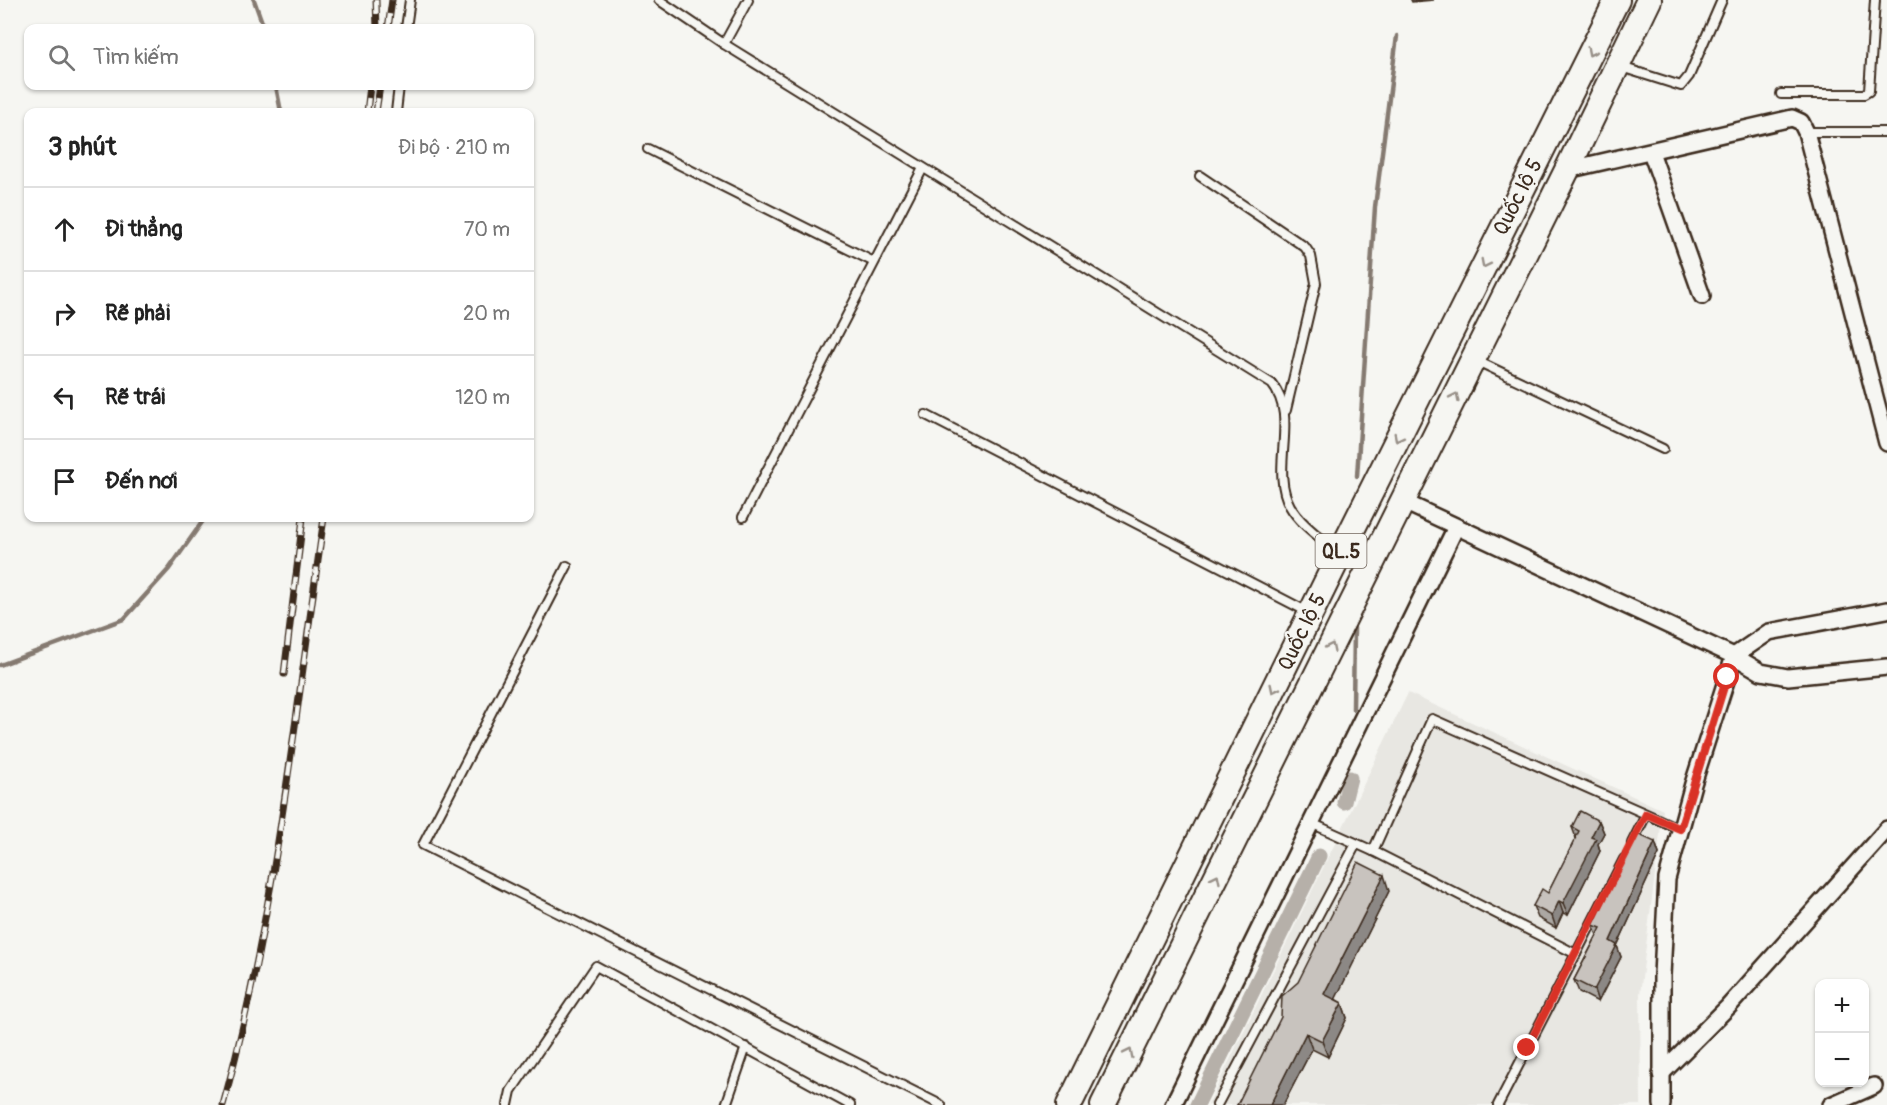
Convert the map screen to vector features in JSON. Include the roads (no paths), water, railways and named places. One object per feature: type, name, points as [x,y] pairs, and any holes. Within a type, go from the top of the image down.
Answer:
[{"type":"highway","name":"Quốc lộ 5","points":[[1068,1105],[1617,0]]},
{"type":"highway","name":"Quốc lộ 5","points":[[1103,1105],[1404,502],[1649,0]]},
{"type":"street","points":[[1568,170],[1792,118],[1801,122],[1806,132],[1887,443]]},
{"type":"street","points":[[1651,152],[1702,296]]},
{"type":"street","points":[[1404,502],[1734,656],[1761,672],[1788,677],[1887,668]]},
{"type":"street","points":[[1173,1105],[1456,526]]},
{"type":"street","points":[[1662,1105],[1662,975],[1667,879],[1680,829],[1734,656],[1769,632],[1887,610]]},
{"type":"street","points":[[1661,1074],[1728,1007],[1886,833]]},
{"type":"street","points":[[1831,1105],[1874,1086]]},
{"type":"lane","points":[[407,24],[410,0]]},
{"type":"lane","points":[[659,0],[724,44],[1272,384],[1279,393],[1284,417]]},
{"type":"lane","points":[[724,44],[748,0]]},
{"type":"lane","points":[[1617,66],[1682,86],[1689,76],[1722,0]]},
{"type":"lane","points":[[1781,94],[1864,94],[1869,91],[1875,0]]},
{"type":"lane","points":[[396,108],[399,90]]},
{"type":"lane","points":[[1806,132],[1887,132]]},
{"type":"lane","points":[[648,149],[874,262]]},
{"type":"lane","points":[[743,518],[923,168]]},
{"type":"lane","points":[[1200,176],[1305,248],[1311,256],[1316,283],[1284,417],[1282,476],[1289,504],[1297,517],[1340,554]]},
{"type":"lane","points":[[1474,360],[1663,449]]},
{"type":"lane","points":[[926,415],[1311,614]]},
{"type":"lane","points":[[567,566],[423,845],[941,1105]]},
{"type":"lane","points":[[1373,851],[1432,719],[1680,829]]},
{"type":"lane","points":[[1498,1105],[1646,814]]},
{"type":"lane","points":[[1311,823],[1373,851],[1576,954]]},
{"type":"lane","points":[[1217,1105],[1356,844]]},
{"type":"lane","points":[[508,1105],[511,1091],[596,966],[850,1105]]},
{"type":"lane","points":[[726,1105],[746,1047]]},
{"type":"waterway","points":[[254,0],[263,24]]},
{"type":"waterway","points":[[1357,476],[1375,207],[1397,36]]},
{"type":"waterway","points":[[277,90],[280,108]]},
{"type":"waterway","points":[[0,665],[124,619],[169,569],[202,522]]},
{"type":"waterway","points":[[1353,709],[1354,628]]},
{"type":"waterway","points":[[1344,802],[1350,778]]},
{"type":"waterway","points":[[1197,1105],[1319,856]]},
{"type":"railway","points":[[376,0],[377,24]]},
{"type":"railway","points":[[389,24],[392,0]]},
{"type":"railway","points":[[367,108],[370,90]]},
{"type":"railway","points":[[377,108],[379,90]]},
{"type":"railway","points":[[284,674],[303,522]]},
{"type":"railway","points":[[223,1105],[241,1033],[271,887],[323,522]]}]
